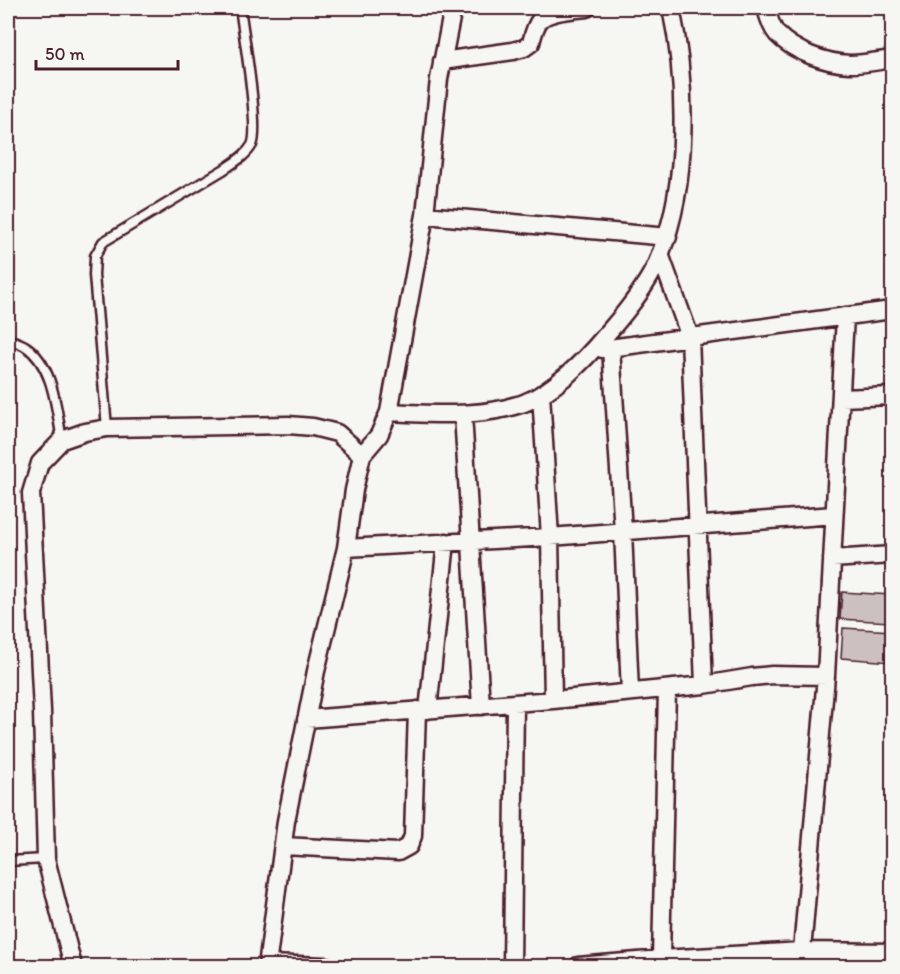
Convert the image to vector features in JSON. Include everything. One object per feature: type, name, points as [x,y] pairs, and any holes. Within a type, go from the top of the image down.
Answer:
[{"type":"street","points":[[326,966],[267,965],[286,821],[306,719],[346,548],[354,490],[362,455],[378,435],[389,412],[425,215],[442,61],[453,8]]},
{"type":"street","points":[[442,61],[524,48],[531,43],[540,19],[547,15],[587,8]]},
{"type":"street","points":[[389,412],[463,414],[487,412],[525,403],[554,386],[593,351],[621,317],[654,270],[668,237],[679,170],[683,102],[680,60],[671,8]]},
{"type":"street","points":[[766,8],[776,33],[802,51],[837,63],[854,64],[892,59]]},
{"type":"street","points":[[425,215],[668,237]]},
{"type":"street","points":[[660,254],[690,338],[704,685]]},
{"type":"street","points":[[593,351],[892,310]]},
{"type":"street","points":[[802,951],[826,676],[845,316]]},
{"type":"street","points":[[611,348],[623,531],[630,692]]},
{"type":"street","points":[[541,394],[550,537],[553,700]]},
{"type":"street","points":[[841,398],[892,396]]},
{"type":"street","points":[[463,414],[482,706]]},
{"type":"street","points":[[73,966],[46,859],[42,711],[31,493],[40,463],[62,440],[85,432],[107,428],[288,425],[313,427],[337,433],[362,455]]},
{"type":"street","points":[[346,548],[550,537],[834,515]]},
{"type":"street","points":[[283,846],[398,852],[409,846],[412,836],[423,710],[446,542]]},
{"type":"street","points":[[832,559],[892,555]]},
{"type":"street","points":[[306,719],[553,700],[704,685],[762,676],[826,676]]},
{"type":"street","points":[[653,962],[667,689]]},
{"type":"street","points":[[512,966],[515,703]]},
{"type":"street","points":[[578,966],[802,951],[892,952]]},
{"type":"lane","points":[[107,428],[94,274],[95,256],[103,242],[223,170],[241,157],[252,144],[255,124],[241,14]]},
{"type":"lane","points":[[8,339],[26,347],[40,361],[50,383],[62,440]]},
{"type":"lane","points":[[8,861],[46,859]]},
{"type":"building","points":[[842,592],[891,595],[890,622],[840,619]]},
{"type":"building","points":[[843,628],[892,631],[891,662],[841,658]]}]
